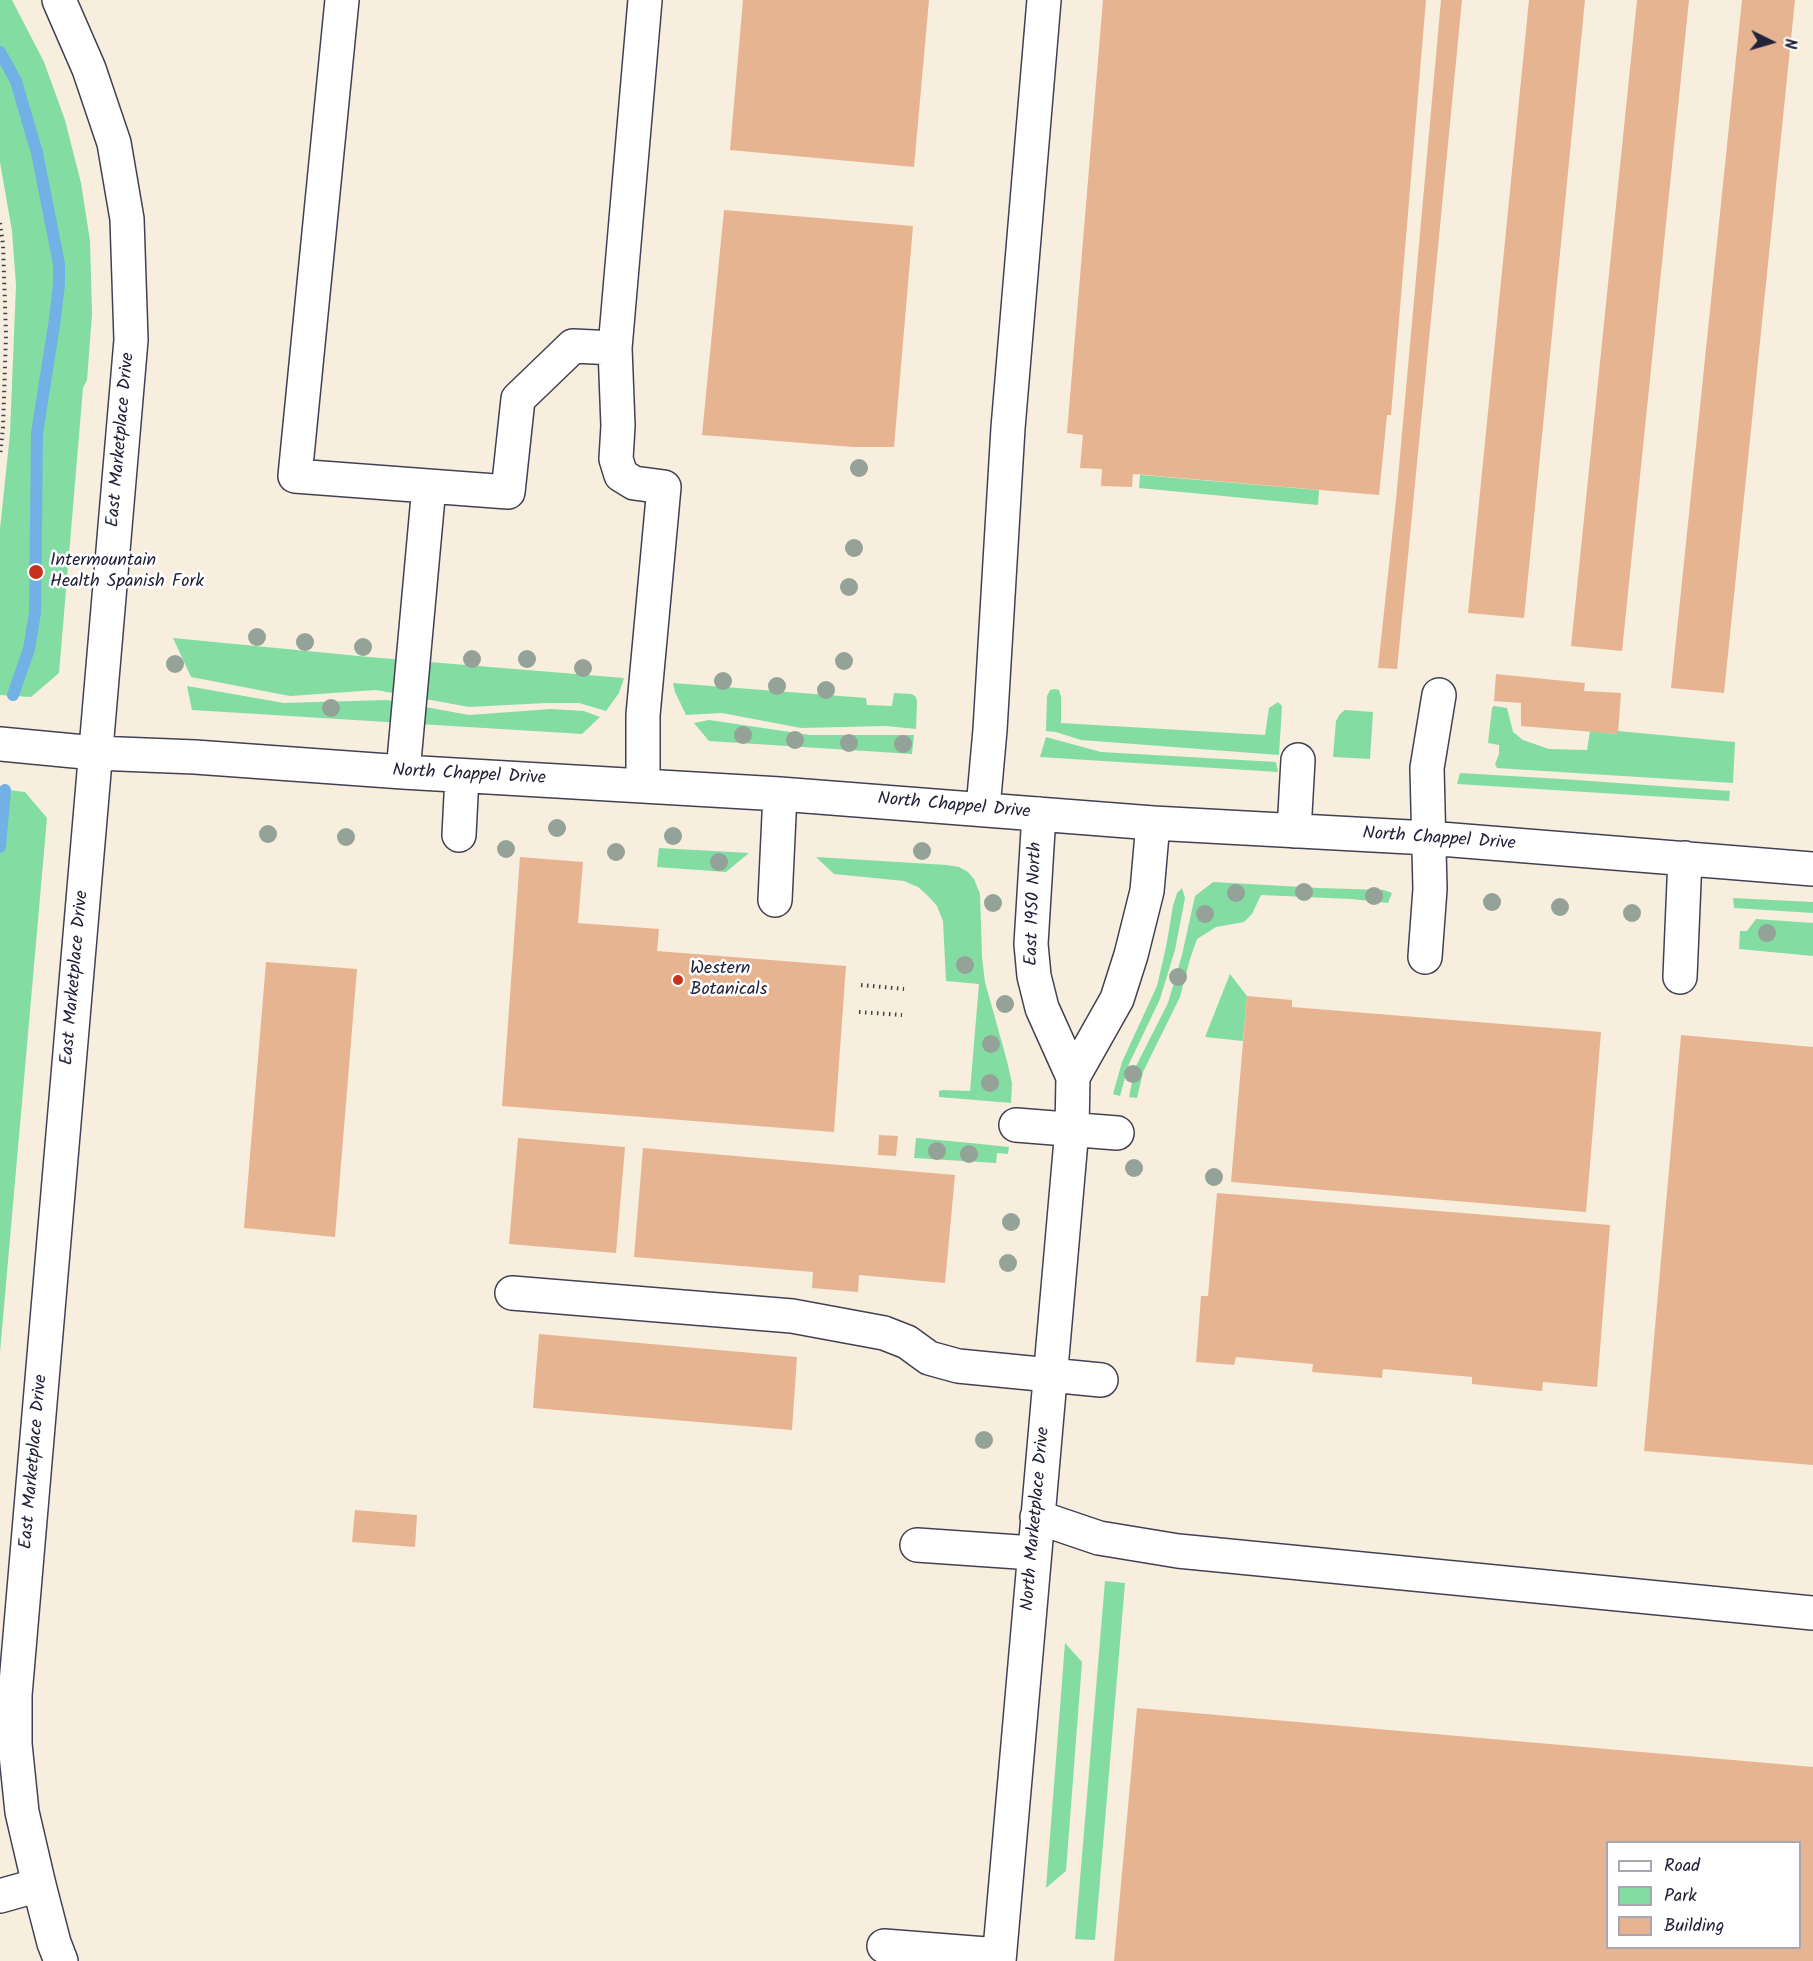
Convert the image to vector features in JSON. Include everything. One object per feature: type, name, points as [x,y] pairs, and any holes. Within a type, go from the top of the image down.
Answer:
[{"type":"street","name":"East Marketplace Drive","points":[[59,0],[89,69],[114,143],[127,219],[131,340],[15,1695],[15,1744],[22,1812],[54,1943],[61,1961]]},
{"type":"street","points":[[342,0],[295,476],[508,492],[518,399],[573,346],[615,348]]},
{"type":"street","points":[[643,786],[643,715],[664,487],[634,483],[621,475],[616,459],[618,426],[615,348],[645,0]]},
{"type":"street","points":[[983,808],[990,730],[1008,428],[1044,0]]},
{"type":"street","points":[[403,772],[429,486]]},
{"type":"street","points":[[1425,957],[1430,889],[1427,768],[1438,695]]},
{"type":"street","name":"North Chappel Drive","points":[[0,744],[95,753],[195,756],[462,776],[780,794],[1153,823],[1428,838],[1813,869]]},
{"type":"street","points":[[1294,831],[1298,760]]},
{"type":"street","points":[[459,835],[462,776]]},
{"type":"street","points":[[775,900],[780,794]]},
{"type":"street","name":"East 1950 North","points":[[1039,814],[1030,944],[1034,976],[1042,1008],[1073,1077]]},
{"type":"street","points":[[1073,1077],[1117,999],[1131,955],[1147,891],[1153,823]]},
{"type":"street","points":[[1680,976],[1685,858]]},
{"type":"street","name":"North Marketplace Drive","points":[[999,1958],[1036,1517],[1051,1376],[1072,1129],[1073,1077]]},
{"type":"street","points":[[1016,1125],[1117,1133]]},
{"type":"street","points":[[512,1293],[792,1316],[884,1333],[907,1342],[929,1358],[958,1366],[1101,1380]]},
{"type":"street","points":[[1036,1517],[1099,1538],[1178,1551],[1813,1613]]},
{"type":"street","points":[[917,1545],[1033,1553]]},
{"type":"street","points":[[0,1896],[39,1885]]},
{"type":"street","points":[[884,1946],[999,1958]]},
{"type":"path","points":[[0,223],[3,244],[6,335],[0,456]]},
{"type":"path","points":[[861,985],[904,989]]},
{"type":"path","points":[[859,1012],[902,1015]]},
{"type":"green space","name":"Intermountain Health Spanish Fork","points":[[0,0],[12,0],[44,62],[65,120],[81,183],[90,241],[92,314],[87,380],[83,388],[59,673],[31,697],[0,695],[0,529],[10,434],[16,285],[12,231],[0,162]]},
{"type":"green space","points":[[1140,475],[1319,490],[1318,505],[1139,488]]},
{"type":"green space","points":[[173,638],[624,678],[619,693],[606,711],[579,703],[469,707],[376,690],[290,696],[191,677]]},
{"type":"green space","points":[[673,683],[866,698],[867,705],[892,706],[894,693],[912,694],[916,697],[917,702],[916,729],[886,726],[801,728],[722,713],[686,715]]},
{"type":"green space","points":[[187,686],[284,703],[387,700],[469,715],[551,709],[584,711],[600,717],[582,734],[192,710]]},
{"type":"green space","points":[[1050,690],[1059,690],[1061,697],[1061,723],[1265,735],[1269,708],[1278,702],[1282,706],[1279,755],[1081,740],[1046,731],[1047,696]]},
{"type":"green space","points":[[1494,706],[1507,708],[1513,732],[1523,740],[1549,749],[1587,750],[1590,731],[1617,734],[1618,731],[1735,742],[1733,783],[1497,768],[1495,764],[1499,754],[1499,745],[1488,743]]},
{"type":"green space","points":[[1345,710],[1373,712],[1370,759],[1333,757],[1336,721]]},
{"type":"green space","points":[[709,720],[810,735],[914,735],[912,754],[709,741],[694,723]]},
{"type":"green space","points":[[1046,737],[1101,752],[1276,762],[1278,772],[1040,757]]},
{"type":"green space","points":[[1460,773],[1730,791],[1729,801],[1457,784]]},
{"type":"green space","points":[[0,789],[25,792],[47,818],[0,1352]]},
{"type":"green space","points":[[659,848],[749,853],[726,872],[657,867]]},
{"type":"green space","points":[[816,857],[947,865],[959,867],[974,879],[980,894],[985,982],[1012,1083],[1011,1103],[939,1097],[939,1091],[943,1090],[970,1091],[979,984],[946,981],[943,921],[937,906],[918,887],[904,881],[834,874]]},
{"type":"green space","points":[[1213,882],[1384,890],[1392,893],[1388,903],[1261,895],[1252,914],[1244,922],[1216,927],[1197,939],[1180,997],[1143,1072],[1137,1098],[1129,1097],[1135,1068],[1168,1003],[1182,955],[1195,896]]},
{"type":"green space","points":[[1182,888],[1185,898],[1175,950],[1160,999],[1129,1064],[1120,1096],[1113,1094],[1122,1062],[1157,986],[1173,906],[1177,893]]},
{"type":"green space","points":[[1733,898],[1813,902],[1813,913],[1734,908]]},
{"type":"green space","points":[[1756,919],[1813,923],[1813,956],[1739,949],[1740,931],[1747,931]]},
{"type":"green space","points":[[1230,974],[1247,996],[1243,1041],[1205,1037]]},
{"type":"green space","points":[[916,1138],[1009,1147],[1008,1154],[997,1153],[996,1163],[914,1158]]},
{"type":"green space","points":[[1105,1581],[1125,1583],[1095,1940],[1075,1939]]},
{"type":"green space","points":[[1065,1643],[1082,1662],[1066,1871],[1046,1888]]},
{"type":"building","points":[[743,0],[929,0],[914,167],[730,150]]},
{"type":"building","points":[[1103,0],[1426,0],[1391,415],[1387,415],[1379,495],[1133,474],[1132,487],[1101,486],[1102,469],[1080,468],[1083,435],[1067,433]]},
{"type":"building","points":[[1441,0],[1462,0],[1397,669],[1378,668],[1396,500]]},
{"type":"building","points":[[1529,0],[1585,0],[1524,618],[1468,613]]},
{"type":"building","points":[[1637,0],[1689,0],[1622,651],[1571,646]]},
{"type":"building","points":[[1742,0],[1795,0],[1724,693],[1671,688]]},
{"type":"building","points":[[724,210],[913,226],[894,447],[853,447],[702,435]]},
{"type":"building","points":[[1496,674],[1585,683],[1584,691],[1621,693],[1618,734],[1521,726],[1521,703],[1494,701]]},
{"type":"building","name":"Western Botanicals","points":[[520,857],[583,862],[578,923],[659,929],[657,951],[846,966],[834,1132],[502,1106]]},
{"type":"building","points":[[266,962],[357,969],[335,1237],[244,1228]]},
{"type":"building","points":[[1247,996],[1292,1000],[1292,1007],[1601,1032],[1586,1212],[1231,1182]]},
{"type":"building","points":[[1681,1035],[1813,1047],[1813,1465],[1644,1451]]},
{"type":"building","points":[[879,1135],[898,1136],[896,1156],[878,1155]]},
{"type":"building","points":[[518,1138],[625,1147],[616,1253],[509,1244]]},
{"type":"building","points":[[643,1148],[955,1175],[945,1283],[859,1275],[858,1292],[812,1288],[813,1272],[634,1257]]},
{"type":"building","points":[[1217,1193],[1610,1225],[1597,1387],[1543,1382],[1542,1391],[1472,1384],[1472,1377],[1383,1369],[1382,1378],[1312,1372],[1313,1364],[1236,1357],[1234,1365],[1196,1362],[1201,1296],[1208,1296]]},
{"type":"building","points":[[539,1334],[797,1357],[792,1430],[533,1408]]},
{"type":"building","points":[[355,1510],[417,1515],[415,1547],[352,1542]]},
{"type":"building","points":[[1137,1708],[1813,1767],[1813,1961],[1114,1961]]},
{"type":"waterway","points":[[0,52],[16,81],[37,153],[59,264],[55,319],[37,433],[35,613],[29,649],[13,695]]},
{"type":"waterway","points":[[0,847],[5,790]]},
{"type":"place","name":"Intermountain Health Spanish Fork","points":[[36,572]]},
{"type":"place","name":"Western Botanicals","points":[[678,980]]}]
